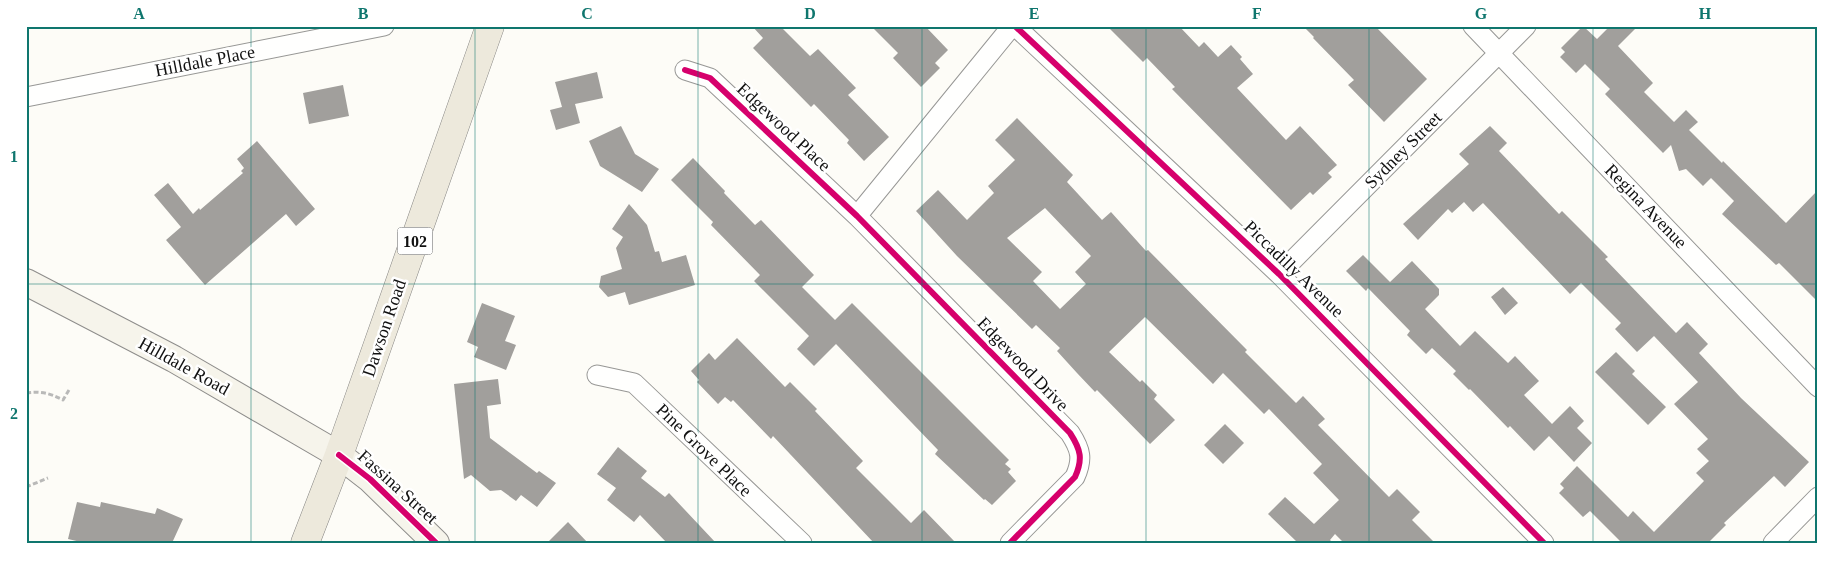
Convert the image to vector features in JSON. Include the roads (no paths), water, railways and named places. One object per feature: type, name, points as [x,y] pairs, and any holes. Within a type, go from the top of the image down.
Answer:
[{"type":"main road","name":"Dawson Road","points":[[305,543],[339,455],[490,26]]},
{"type":"main road","name":"Hilldale Road","points":[[26,282],[174,358],[339,455]]},
{"type":"main road","name":"Fassina Street","points":[[339,455],[370,479],[436,543]]},
{"type":"street","name":"Hilldale Place","points":[[26,97],[384,26]]},
{"type":"street","points":[[857,216],[1013,26]]},
{"type":"street","name":"Piccadilly Avenue","points":[[1013,26],[1279,274],[1544,543]]},
{"type":"street","name":"Regina Avenue","points":[[1473,26],[1818,387]]},
{"type":"street","name":"Sydney Street","points":[[1279,274],[1526,26]]},
{"type":"street","name":"Edgewood Place","points":[[685,70],[710,78],[857,216]]},
{"type":"street","name":"Edgewood Drive","points":[[857,216],[1070,433],[1077,444],[1080,454],[1080,466],[1074,477],[1010,543]]},
{"type":"street","name":"Pine Grove Place","points":[[597,374],[634,383],[802,543]]},
{"type":"street","points":[[1773,543],[1818,497]]}]
